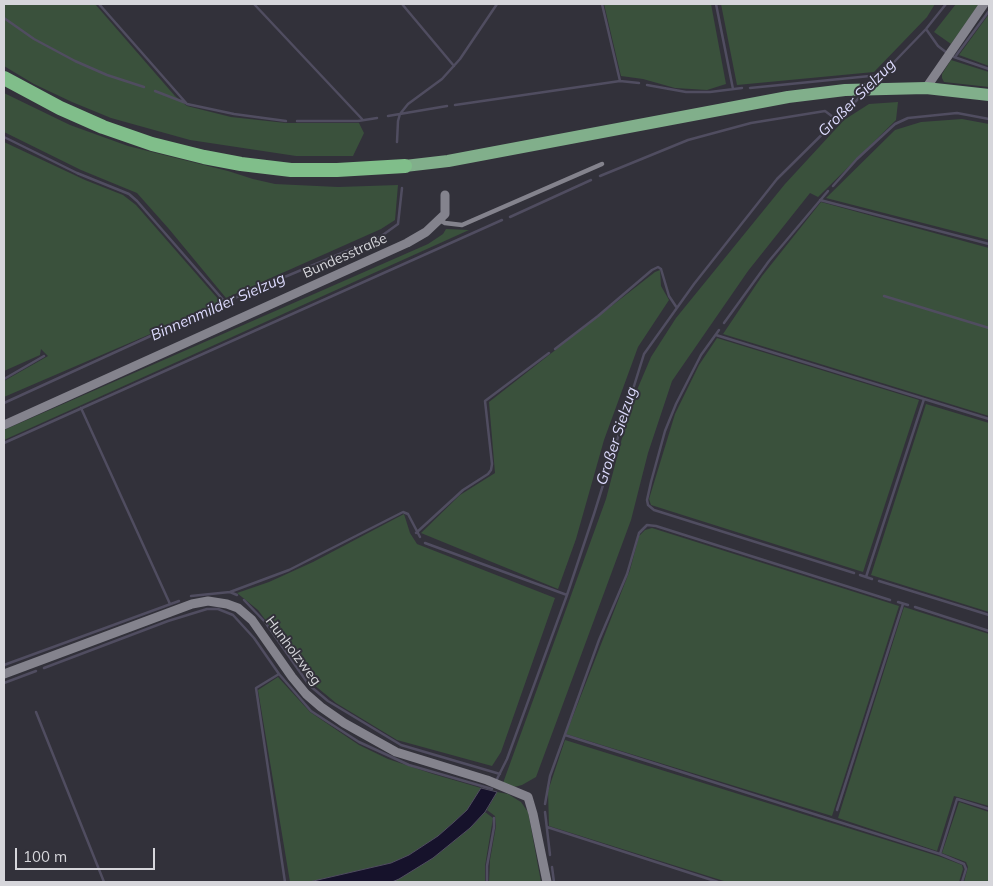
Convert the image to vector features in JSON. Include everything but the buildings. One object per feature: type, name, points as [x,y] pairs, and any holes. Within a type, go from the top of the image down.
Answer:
[{"type":"highway","points":[[4,78],[60,108],[103,127],[152,144],[204,157],[291,170],[337,170],[405,166]]},
{"type":"main road","points":[[405,166],[448,161],[788,97],[845,90],[926,88],[989,95]]},
{"type":"street","points":[[926,88],[984,4]]},
{"type":"street","points":[[442,217],[444,195]]},
{"type":"street","name":"Bundesstraße","points":[[4,425],[407,243],[426,232],[442,217]]},
{"type":"street","name":"Hunholzweg","points":[[4,674],[192,604],[208,601],[238,608],[252,620],[306,694],[336,718],[396,752],[487,780],[528,798],[534,814],[547,882]]},
{"type":"lane","points":[[442,217],[445,223],[462,225],[602,164]]},
{"type":"green space","points":[[4,4],[95,4],[175,96],[187,106],[231,117],[286,123],[359,123],[364,133],[353,156],[296,156],[190,140],[111,118],[34,84],[4,66]]},
{"type":"green space","points":[[604,4],[711,4],[726,84],[707,90],[675,88],[643,79],[621,76]]},
{"type":"green space","points":[[721,4],[935,4],[927,17],[874,72],[737,85]]},
{"type":"green space","points":[[956,4],[979,4],[951,44],[934,32]]},
{"type":"green space","points":[[989,14],[989,66],[959,55]]},
{"type":"green space","points":[[951,60],[989,72],[989,87],[944,82],[942,74]]},
{"type":"green space","points":[[4,93],[70,125],[128,146],[253,179],[275,184],[338,187],[398,185],[395,220],[381,229],[226,298],[137,193],[81,170],[4,132]]},
{"type":"green space","points":[[898,102],[896,120],[818,197],[810,193],[748,271],[672,381],[648,453],[631,520],[536,777],[522,785],[510,788],[503,783],[606,499],[631,404],[651,357],[676,318],[785,184],[844,120],[869,104]]},
{"type":"green space","points":[[962,119],[989,124],[989,240],[826,198],[895,130],[921,122]]},
{"type":"green space","points":[[4,142],[85,180],[123,195],[136,205],[219,300],[218,303],[4,397],[4,381],[48,356],[41,349],[40,355],[4,371]]},
{"type":"green space","points":[[821,202],[989,248],[989,416],[723,334],[762,276]]},
{"type":"green space","points":[[446,229],[469,230],[4,440],[4,430],[428,244],[443,234]]},
{"type":"green space","points":[[660,270],[661,286],[669,300],[638,347],[604,440],[576,539],[558,589],[421,533],[460,495],[495,473],[489,402]]},
{"type":"green space","points":[[717,338],[919,400],[863,572],[651,505],[649,499],[675,414],[699,365]]},
{"type":"green space","points":[[926,404],[989,423],[989,612],[871,575]]},
{"type":"green space","points":[[404,514],[410,533],[417,544],[555,598],[501,752],[492,766],[397,740],[336,703],[313,684],[258,610],[237,593],[269,582],[313,562]]},
{"type":"green space","points":[[652,528],[899,606],[832,816],[566,734],[630,570],[639,536],[645,530]]},
{"type":"green space","points":[[904,607],[989,634],[989,806],[954,796],[937,851],[838,818]]},
{"type":"green space","points":[[278,677],[310,712],[359,745],[388,759],[481,788],[467,810],[438,836],[409,855],[391,863],[309,882],[290,882],[258,690]]},
{"type":"green space","points":[[565,740],[941,857],[962,865],[963,869],[959,882],[727,882],[549,826],[548,791]]},
{"type":"green space","points":[[497,792],[508,794],[521,802],[528,812],[541,882],[489,882],[490,860],[496,826],[495,816],[487,810]]},
{"type":"green space","points":[[959,802],[989,812],[989,882],[964,882],[968,867],[966,862],[942,853]]},
{"type":"green space","points":[[485,812],[493,818],[485,866],[485,882],[392,882],[433,858],[470,828]]},
{"type":"shaded area","points":[[481,788],[497,792],[485,812],[470,828],[433,858],[399,879],[392,882],[309,882],[391,863],[409,855],[438,836],[467,810]]},
{"type":"waterway","points":[[99,4],[187,104],[234,114],[286,121]]},
{"type":"waterway","points":[[254,4],[362,119]]},
{"type":"waterway","points":[[402,4],[454,66]]},
{"type":"waterway","name":"Binnenmilder Sielzug","points":[[397,142],[400,114],[408,104],[442,79],[460,59],[497,4]]},
{"type":"waterway","points":[[602,4],[620,81]]},
{"type":"waterway","points":[[716,4],[733,89]]},
{"type":"waterway","name":"Großer Sielzug","points":[[871,86],[926,29],[946,4]]},
{"type":"waterway","points":[[955,57],[989,11]]},
{"type":"waterway","points":[[4,18],[34,39],[75,61],[107,75],[144,87]]},
{"type":"waterway","points":[[926,29],[938,46],[947,53]]},
{"type":"waterway","points":[[954,57],[989,69]]},
{"type":"waterway","points":[[750,88],[880,75]]},
{"type":"waterway","points":[[455,105],[620,81],[639,83]]},
{"type":"waterway","points":[[647,85],[686,92],[710,92],[742,88]]},
{"type":"waterway","points":[[155,91],[186,103]]},
{"type":"waterway","name":"Großer Sielzug","points":[[496,781],[507,759],[567,595],[644,354],[694,284],[777,179],[862,95]]},
{"type":"waterway","points":[[388,116],[447,106]]},
{"type":"waterway","points":[[600,176],[688,140],[751,123],[825,111],[837,120]]},
{"type":"waterway","points":[[833,186],[857,159],[895,124],[908,118],[957,113],[989,119]]},
{"type":"waterway","points":[[297,121],[358,121],[377,118]]},
{"type":"waterway","points":[[4,137],[77,173],[129,194],[225,302]]},
{"type":"waterway","points":[[510,217],[591,180]]},
{"type":"waterway","name":"Binnenmilder Sielzug","points":[[4,403],[225,302],[380,237],[398,224],[402,188]]},
{"type":"waterway","points":[[724,323],[769,261],[828,191]]},
{"type":"waterway","points":[[820,200],[989,244]]},
{"type":"waterway","points":[[4,443],[502,220]]},
{"type":"waterway","points":[[555,349],[658,267],[661,269],[669,296],[677,308]]},
{"type":"waterway","points":[[884,296],[989,328]]},
{"type":"waterway","points":[[719,330],[701,355],[676,404],[665,431],[651,482],[647,500],[648,505],[654,510],[854,573]]},
{"type":"waterway","points":[[716,335],[989,419]]},
{"type":"waterway","points":[[416,533],[463,490],[488,474],[491,470],[492,464],[485,401],[549,353]]},
{"type":"waterway","points":[[4,379],[44,356]]},
{"type":"waterway","points":[[866,577],[924,399]]},
{"type":"waterway","points":[[81,408],[170,604]]},
{"type":"waterway","points":[[191,596],[230,592],[289,570],[403,512],[408,514],[420,537]]},
{"type":"waterway","points":[[545,804],[550,776],[599,640],[627,574],[639,533],[647,525],[656,526],[890,600]]},
{"type":"waterway","points":[[425,543],[567,595]]},
{"type":"waterway","points":[[860,575],[872,579]]},
{"type":"waterway","points":[[879,581],[989,615]]},
{"type":"waterway","points":[[230,592],[237,595]]},
{"type":"waterway","points":[[244,600],[265,622],[309,685],[328,701],[401,745],[500,774]]},
{"type":"waterway","points":[[4,665],[179,601]]},
{"type":"waterway","points":[[898,602],[908,605]]},
{"type":"waterway","points":[[837,810],[903,604]]},
{"type":"waterway","points":[[915,607],[989,631]]},
{"type":"waterway","points":[[44,668],[168,621],[207,609],[218,609],[233,615],[254,638],[279,674]]},
{"type":"waterway","points":[[4,683],[36,671]]},
{"type":"waterway","points":[[285,882],[256,688],[279,674],[311,711],[359,742],[409,765],[492,789]]},
{"type":"waterway","points":[[36,712],[104,882]]},
{"type":"waterway","points":[[565,735],[940,854],[964,864],[966,869],[962,882]]},
{"type":"waterway","points":[[940,854],[957,799],[989,809]]},
{"type":"waterway","points":[[545,812],[550,855]]},
{"type":"waterway","points":[[487,882],[487,866],[494,818]]},
{"type":"waterway","points":[[547,827],[718,882]]},
{"type":"waterway","points":[[552,867],[554,882]]}]
